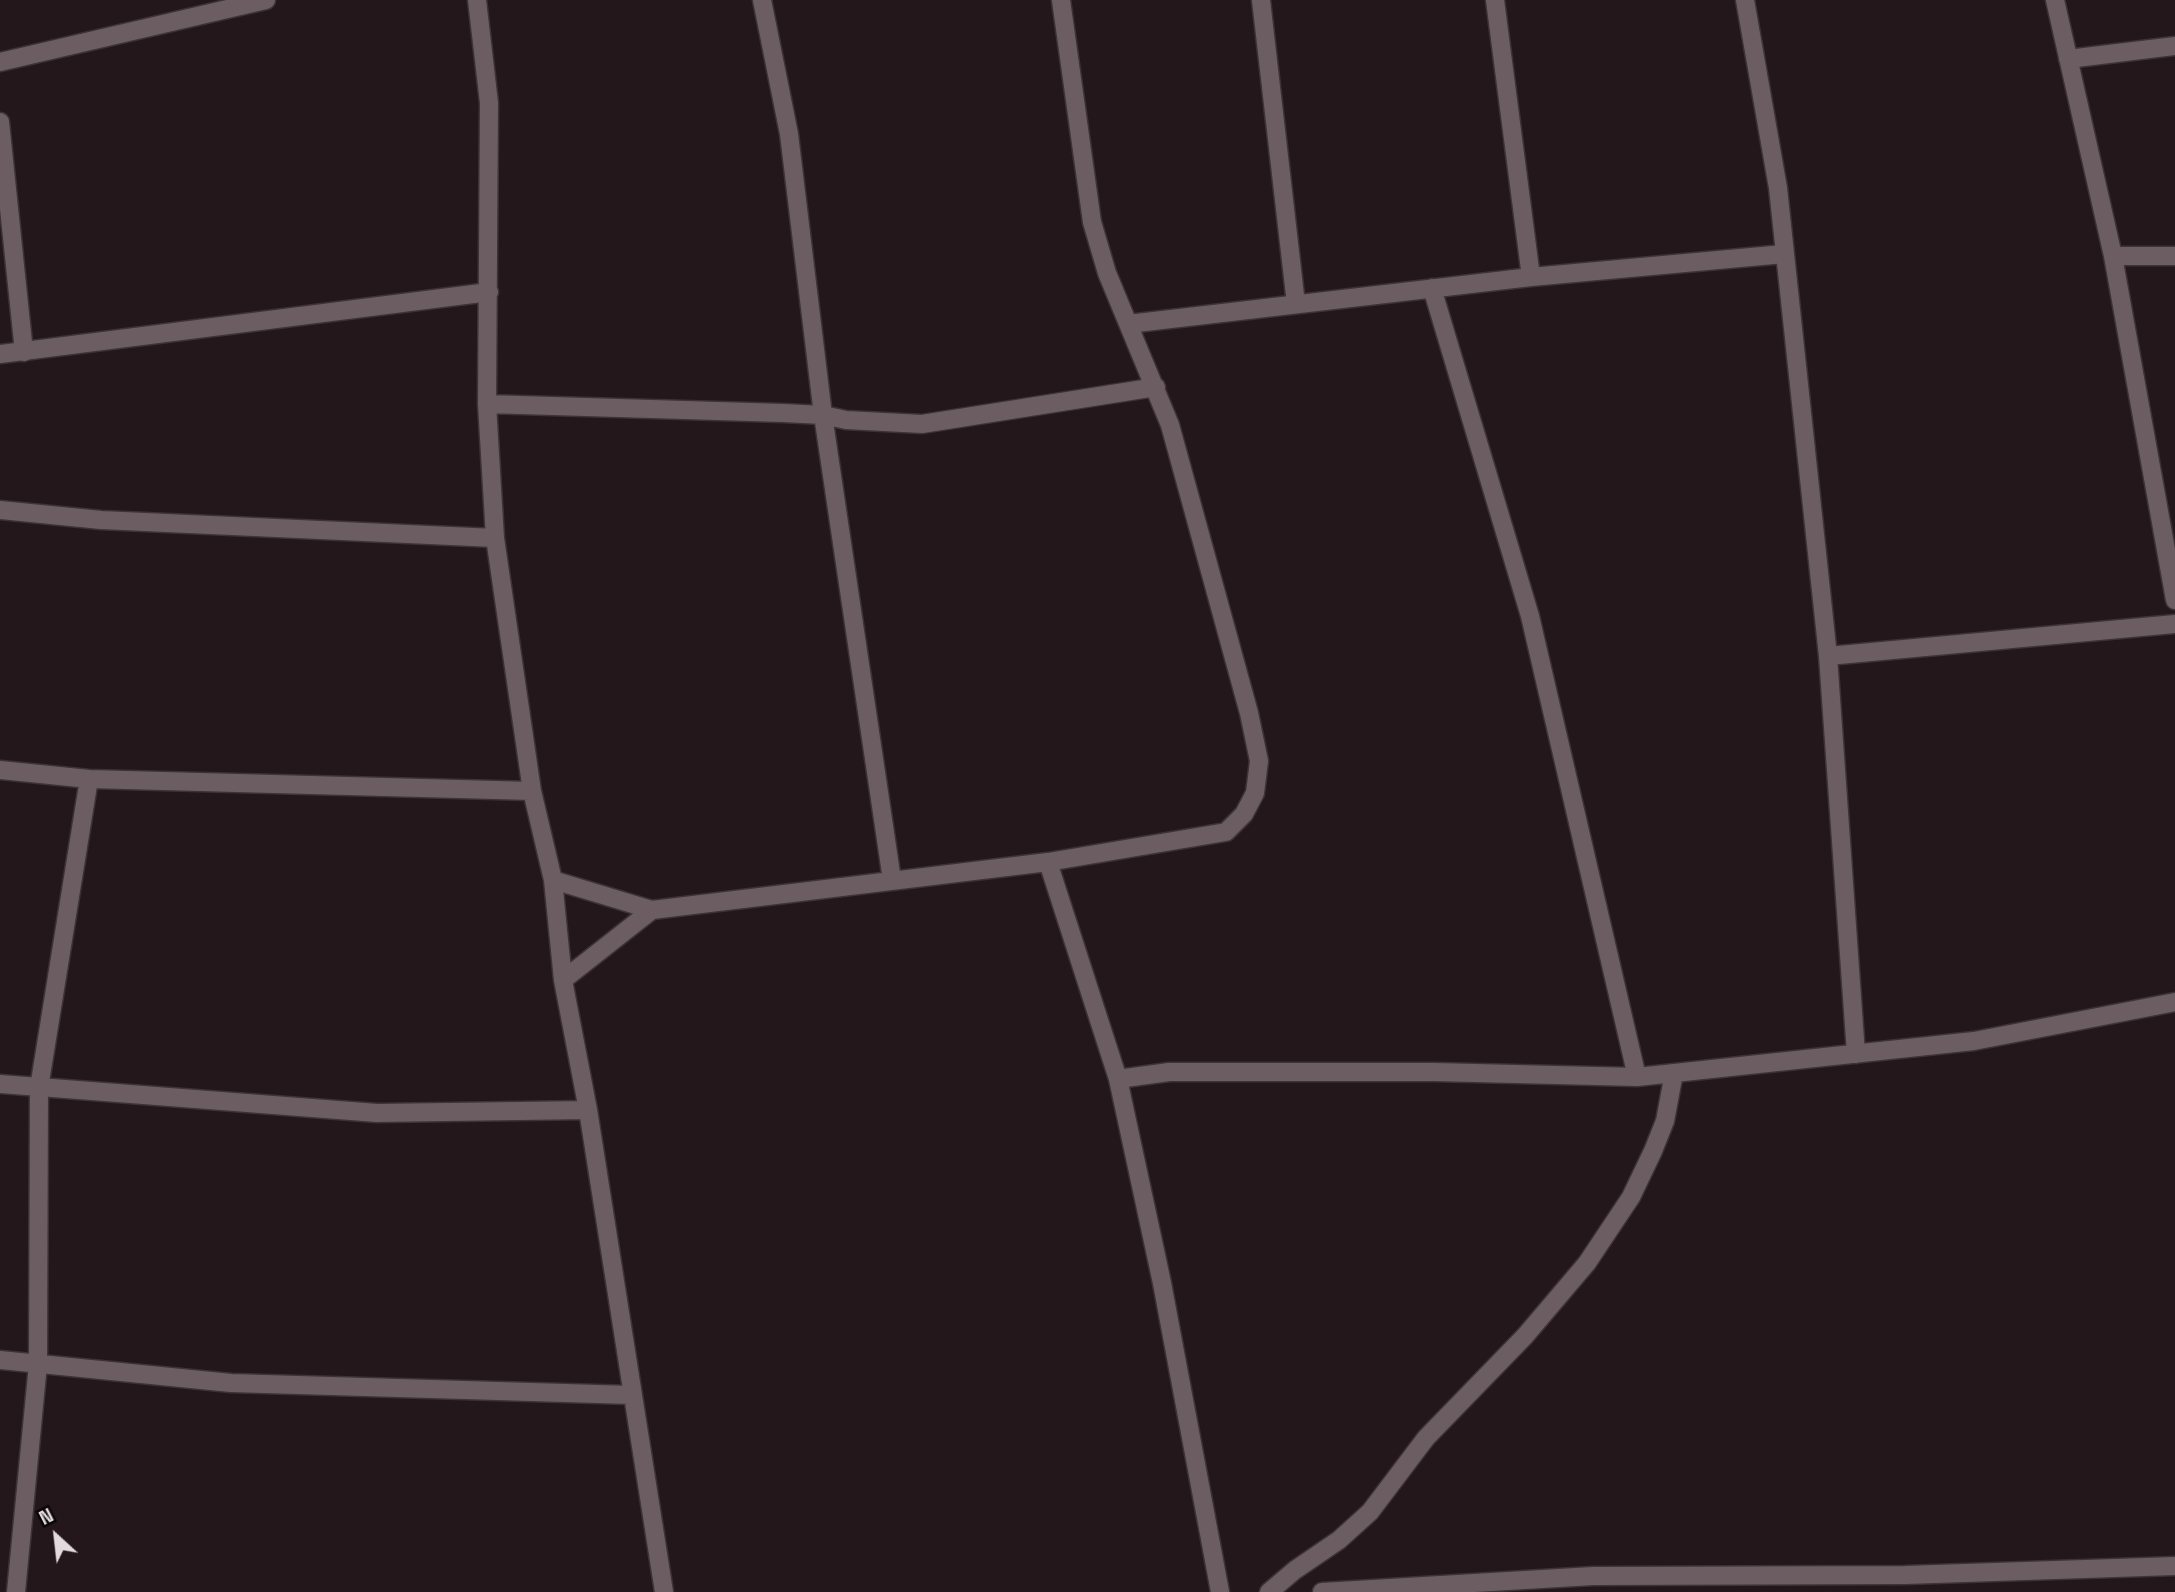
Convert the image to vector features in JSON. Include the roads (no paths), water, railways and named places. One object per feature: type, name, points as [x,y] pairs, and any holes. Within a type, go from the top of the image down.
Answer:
[{"type":"street","points":[[0,62],[265,0]]},
{"type":"street","points":[[477,0],[489,103],[487,404],[495,538],[532,791],[553,880],[563,980],[588,1111],[664,1592]]},
{"type":"street","points":[[762,0],[789,134],[823,415],[892,880]]},
{"type":"street","points":[[553,880],[652,910],[1048,862],[1226,832],[1244,814],[1255,793],[1259,761],[1249,713],[1170,425],[1107,273],[1092,222],[1061,0]]},
{"type":"street","points":[[1261,0],[1296,304]]},
{"type":"street","points":[[1495,0],[1531,277]]},
{"type":"street","points":[[1745,0],[1778,188],[1828,656],[1856,1054]]},
{"type":"street","points":[[2056,0],[2113,256],[2175,600]]},
{"type":"street","points":[[2068,59],[2175,46]]},
{"type":"street","points":[[0,122],[24,352]]},
{"type":"street","points":[[1128,324],[1531,277],[1784,254]]},
{"type":"street","points":[[2113,256],[2175,256]]},
{"type":"street","points":[[1432,288],[1530,616],[1637,1077]]},
{"type":"street","points":[[0,354],[489,292]]},
{"type":"street","points":[[487,404],[823,415],[846,421],[922,424],[1156,387]]},
{"type":"street","points":[[0,510],[100,520],[495,538]]},
{"type":"street","points":[[1828,656],[2175,624]]},
{"type":"street","points":[[0,770],[89,779],[532,791]]},
{"type":"street","points":[[16,1592],[38,1364],[39,1088],[89,779]]},
{"type":"street","points":[[1048,862],[1118,1079],[1162,1283],[1220,1592]]},
{"type":"street","points":[[563,980],[652,910]]},
{"type":"street","points":[[1118,1079],[1169,1072],[1434,1072],[1637,1077],[1974,1041],[2175,1002]]},
{"type":"street","points":[[1269,1592],[1295,1570],[1339,1540],[1370,1512],[1426,1438],[1525,1336],[1587,1263],[1631,1197],[1653,1151],[1665,1121],[1674,1073]]},
{"type":"street","points":[[0,1084],[377,1113],[588,1111]]},
{"type":"street","points":[[0,1360],[231,1383],[631,1395]]},
{"type":"street","points":[[1322,1592],[1593,1576],[1905,1575],[2175,1566]]}]
